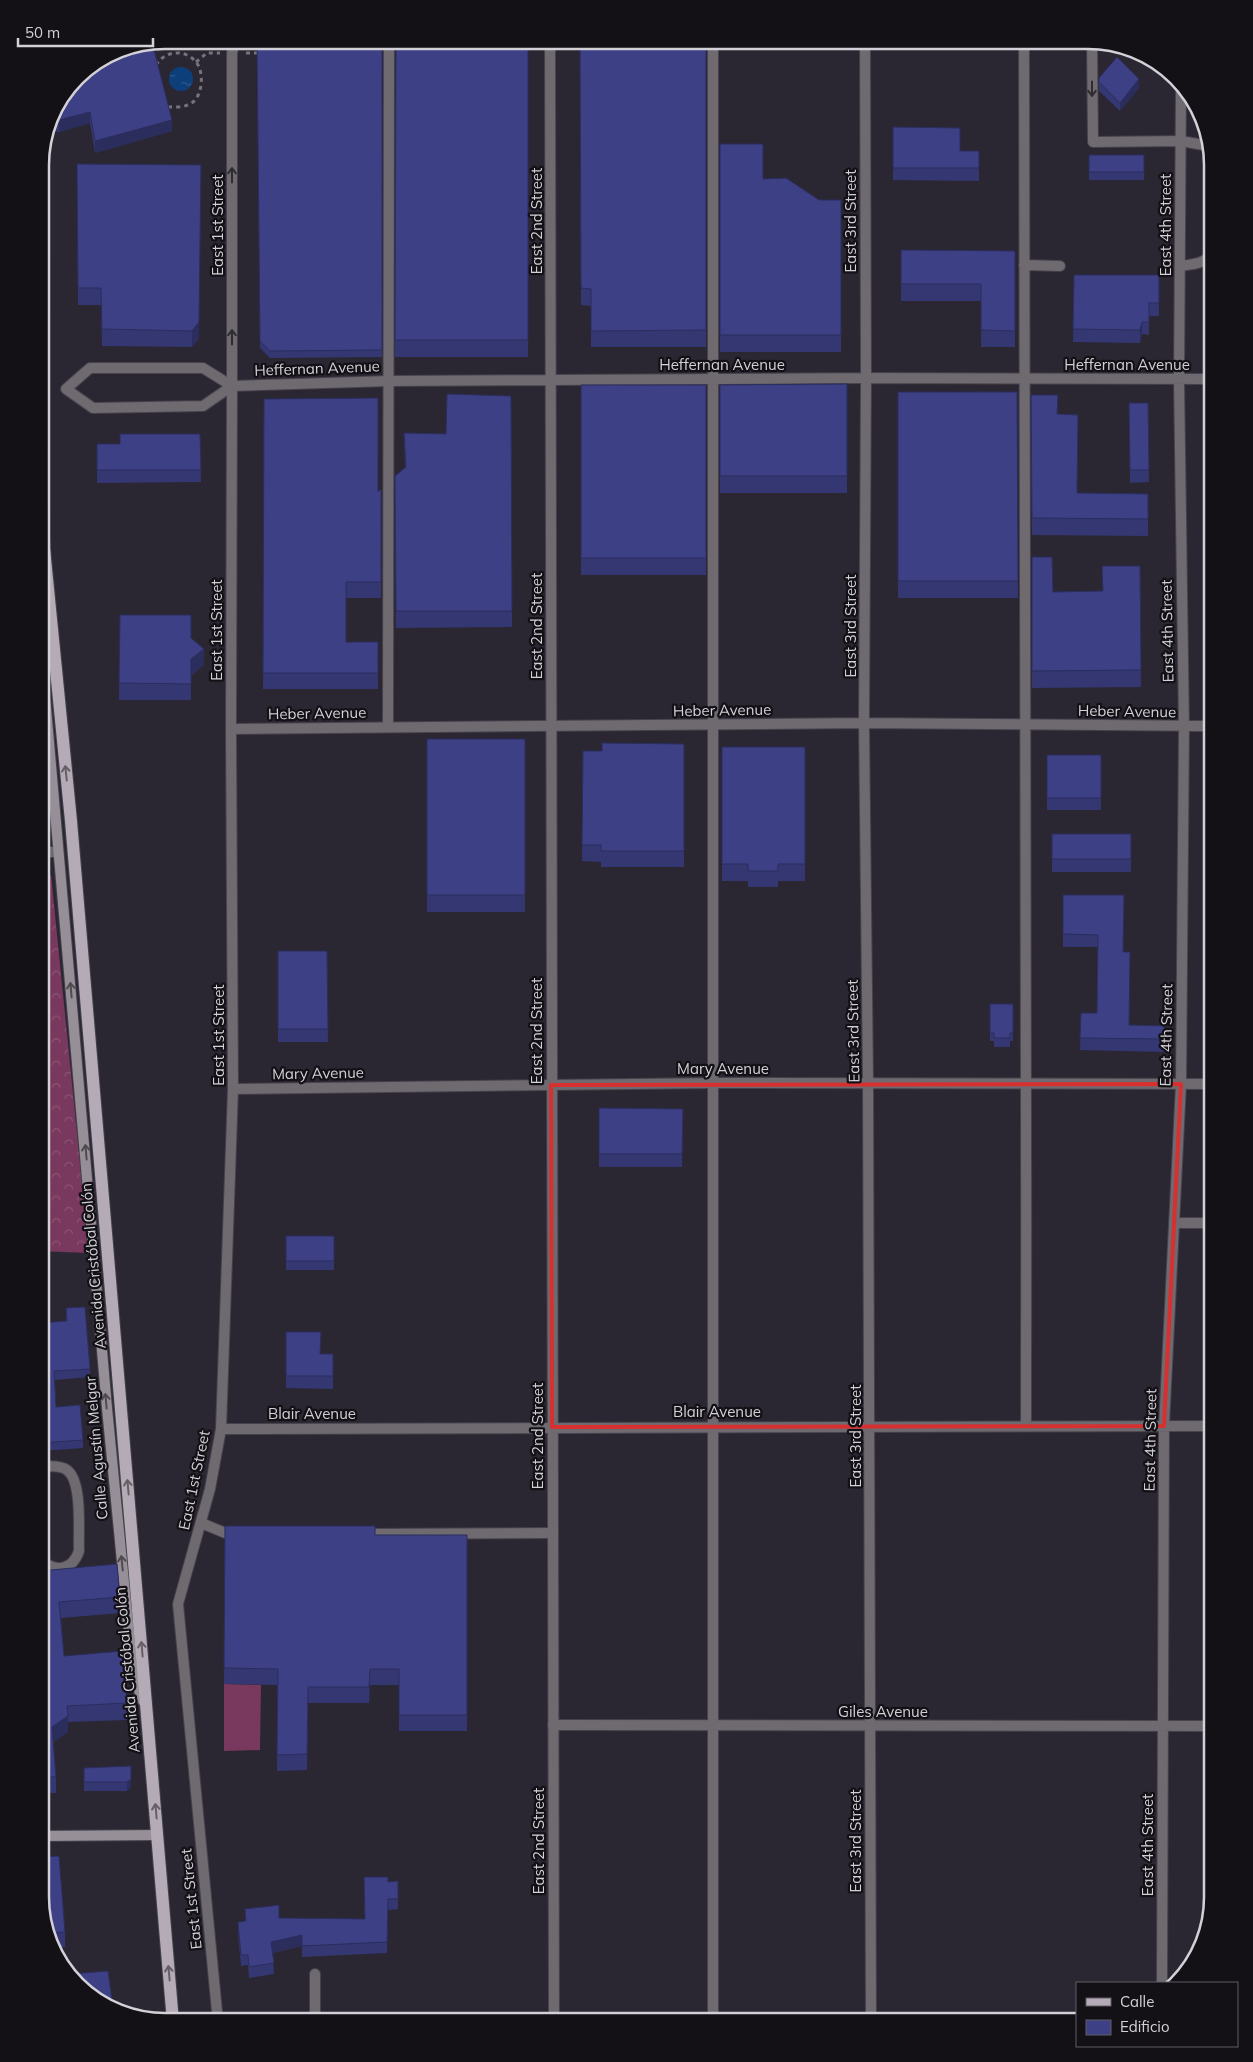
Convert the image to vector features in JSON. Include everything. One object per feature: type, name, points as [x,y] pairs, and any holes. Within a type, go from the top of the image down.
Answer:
[{"type":"main road","name":"Avenida Cristóbal Colón","points":[[49,599],[70,811],[172,2013]]},
{"type":"main road","name":"Calle Agustín Melgar","points":[[49,761],[133,1675],[148,1713]]},
{"type":"main road","points":[[49,1836],[158,1835]]},
{"type":"street","name":"East 1st Street","points":[[217,2013],[178,1604],[210,1489],[221,1429],[233,1089],[231,728],[233,49]]},
{"type":"street","points":[[388,727],[389,49]]},
{"type":"street","name":"East 2nd Street","points":[[550,49],[554,2013]]},
{"type":"street","points":[[713,49],[713,2013]]},
{"type":"street","name":"East 3rd Street","points":[[864,49],[866,378],[864,723],[870,1426],[871,2013]]},
{"type":"street","points":[[1024,49],[1026,1426]]},
{"type":"street","points":[[1092,49],[1092,142],[1180,140],[1202,145]]},
{"type":"street","name":"East 4th Street","points":[[1162,1982],[1164,1426],[1180,1084],[1184,726],[1179,380],[1181,94]]},
{"type":"street","points":[[1180,266],[1204,261]]},
{"type":"street","points":[[1024,265],[1060,266]]},
{"type":"street","points":[[90,368],[203,368],[232,386],[203,406],[93,408],[66,389],[90,368]]},
{"type":"street","name":"Heffernan Avenue","points":[[232,386],[389,381],[552,379],[1204,380]]},
{"type":"street","name":"Heber Avenue","points":[[231,728],[550,727],[864,723],[1204,726]]},
{"type":"street","points":[[49,852],[58,852]]},
{"type":"street","name":"Mary Avenue","points":[[233,1089],[868,1082],[1204,1084]]},
{"type":"street","points":[[1174,1223],[1204,1223]]},
{"type":"street","name":"Blair Avenue","points":[[221,1429],[1204,1426]]},
{"type":"street","points":[[49,1466],[58,1466],[67,1469],[72,1477],[78,1495],[79,1551],[76,1559],[70,1566],[64,1568],[49,1564]]},
{"type":"street","points":[[201,1523],[228,1534],[247,1534]]},
{"type":"street","points":[[350,1534],[552,1533]]},
{"type":"street","name":"Giles Avenue","points":[[553,1725],[869,1727],[1204,1726]]},
{"type":"street","points":[[315,1974],[315,2013]]},
{"type":"path","points":[[155,65],[159,59],[167,54],[176,53],[188,56],[196,62],[201,71],[201,87],[198,97],[194,102],[177,108],[166,107]]},
{"type":"highlighted area","points":[[1181,1084],[1164,1426],[552,1427],[551,1085]]},
{"type":"green space","points":[[49,875],[51,875],[89,1253],[49,1251]]},
{"type":"green space","points":[[224,1684],[261,1685],[260,1750],[224,1751]]},
{"type":"water","points":[[181,67],[186,68],[192,74],[192,84],[186,90],[181,91],[176,90],[170,84],[169,79],[170,74],[176,68]]},
{"type":"building","points":[[154,49],[172,120],[95,141],[90,112],[59,120],[68,100],[88,77],[100,68],[127,55]]},
{"type":"building","points":[[257,49],[382,49],[382,350],[270,351],[260,341]]},
{"type":"building","points":[[396,49],[528,49],[528,340],[395,340]]},
{"type":"building","points":[[580,49],[706,49],[706,330],[591,331],[591,289],[581,288]]},
{"type":"building","points":[[1117,57],[1139,79],[1120,103],[1099,82],[1099,78]]},
{"type":"building","points":[[893,127],[960,128],[960,151],[979,151],[979,168],[893,168]]},
{"type":"building","points":[[720,144],[763,144],[763,179],[786,178],[819,200],[841,200],[841,335],[720,335]]},
{"type":"building","points":[[1089,155],[1144,155],[1144,172],[1089,172]]},
{"type":"building","points":[[77,164],[201,165],[199,322],[192,331],[102,329],[101,288],[78,288]]},
{"type":"building","points":[[901,250],[1015,251],[1015,331],[981,330],[981,284],[901,284]]},
{"type":"building","points":[[1074,275],[1159,275],[1159,303],[1149,303],[1149,322],[1142,322],[1140,330],[1073,329]]},
{"type":"building","points":[[847,384],[847,476],[720,476],[720,385]]},
{"type":"building","points":[[581,385],[706,385],[706,558],[581,558]]},
{"type":"building","points":[[898,392],[1017,392],[1018,581],[898,581]]},
{"type":"building","points":[[447,394],[511,396],[512,611],[396,611],[395,476],[406,467],[404,433],[446,434]]},
{"type":"building","points":[[1031,395],[1058,395],[1057,414],[1078,415],[1077,493],[1148,494],[1148,519],[1032,518]]},
{"type":"building","points":[[378,398],[378,492],[381,489],[381,582],[346,582],[346,642],[378,642],[378,673],[263,673],[264,399]]},
{"type":"building","points":[[1129,403],[1148,403],[1149,470],[1130,470]]},
{"type":"building","points":[[120,434],[200,434],[201,470],[97,470],[97,444],[120,444]]},
{"type":"building","points":[[1032,557],[1052,557],[1053,592],[1103,591],[1102,566],[1140,566],[1141,670],[1032,671]]},
{"type":"building","points":[[120,615],[191,615],[191,638],[204,649],[191,659],[191,684],[119,683]]},
{"type":"building","points":[[427,739],[525,739],[525,895],[427,895]]},
{"type":"building","points":[[602,743],[684,744],[684,851],[601,851],[601,845],[582,845],[583,751],[602,751]]},
{"type":"building","points":[[722,747],[805,747],[805,864],[778,864],[778,871],[748,871],[748,864],[722,864]]},
{"type":"building","points":[[1047,755],[1101,755],[1101,798],[1047,798]]},
{"type":"building","points":[[1052,834],[1131,834],[1131,859],[1052,859]]},
{"type":"building","points":[[1063,895],[1124,895],[1123,952],[1130,952],[1129,1025],[1164,1026],[1164,1039],[1080,1038],[1081,1013],[1097,1013],[1098,935],[1063,934]]},
{"type":"building","points":[[278,951],[327,951],[328,1029],[278,1029]]},
{"type":"building","points":[[990,1004],[1013,1004],[1013,1033],[1010,1033],[1010,1038],[994,1038],[994,1033],[990,1033]]},
{"type":"building","points":[[599,1108],[683,1109],[682,1154],[599,1154]]},
{"type":"building","points":[[286,1236],[334,1236],[334,1261],[286,1261]]},
{"type":"building","points":[[85,1307],[90,1369],[54,1371],[56,1407],[80,1405],[83,1440],[49,1442],[49,1322],[67,1321],[66,1308]]},
{"type":"building","points":[[286,1332],[321,1332],[320,1354],[333,1354],[333,1376],[286,1376]]},
{"type":"building","points":[[225,1526],[375,1526],[375,1535],[467,1535],[467,1715],[399,1715],[399,1669],[370,1669],[369,1687],[308,1687],[307,1754],[277,1755],[278,1669],[224,1668]]},
{"type":"building","points":[[117,1564],[120,1597],[59,1602],[64,1656],[123,1651],[127,1703],[67,1706],[68,1716],[52,1727],[56,1777],[49,1777],[49,1570]]},
{"type":"building","points":[[131,1766],[131,1779],[127,1782],[84,1782],[84,1768]]},
{"type":"building","points":[[59,1856],[65,1932],[54,1933],[51,1920],[49,1905],[49,1857]]},
{"type":"building","points":[[364,1877],[388,1877],[388,1882],[398,1881],[398,1899],[388,1899],[387,1942],[302,1946],[302,1935],[271,1942],[274,1963],[249,1967],[248,1955],[241,1955],[238,1922],[246,1921],[245,1909],[279,1905],[279,1918],[365,1919]]},
{"type":"building","points":[[108,1971],[112,2001],[88,1985],[77,1974]]}]
